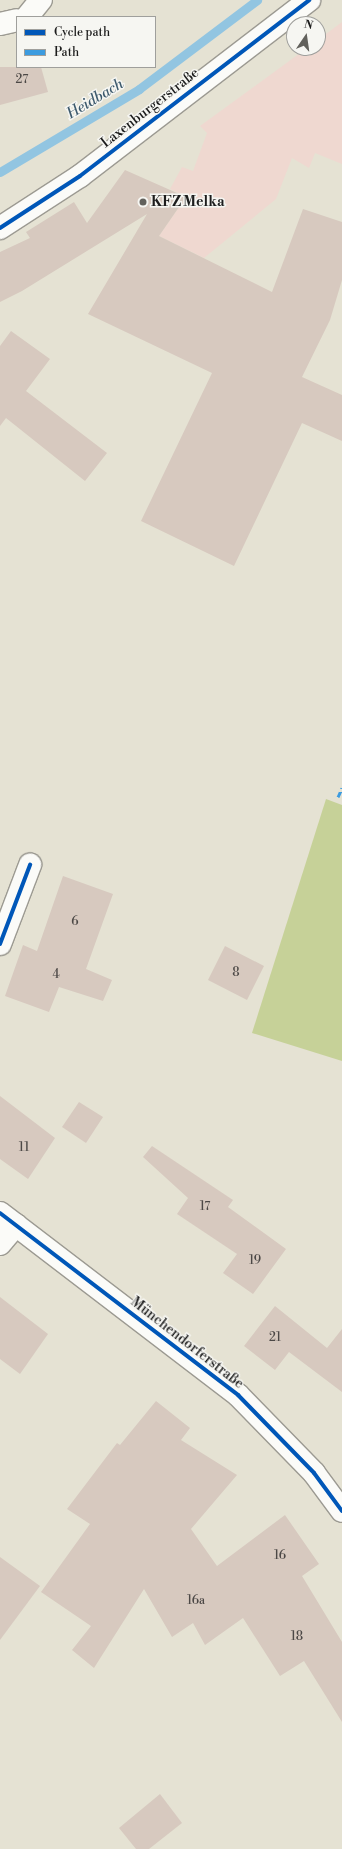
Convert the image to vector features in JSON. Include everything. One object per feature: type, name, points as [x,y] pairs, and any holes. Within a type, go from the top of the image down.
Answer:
[{"type":"street","points":[[28,16],[41,0]]},
{"type":"street","name":"Laxenburgerstraße","points":[[0,228],[80,176],[309,0]]},
{"type":"street","points":[[0,24],[16,20]]},
{"type":"street","points":[[0,944],[30,866]]},
{"type":"street","points":[[0,1244],[8,1219]]},
{"type":"street","name":"Münchendorferstraße","points":[[8,1219],[238,1395],[314,1474],[342,1511]]},
{"type":"shaded area","points":[[342,22],[342,164],[315,153],[309,168],[292,158],[276,199],[204,258],[159,236],[186,197],[170,189],[182,167],[193,171],[207,133],[200,126],[296,56],[326,56],[326,34]]},
{"type":"green space","points":[[326,799],[342,805],[342,1061],[252,1033]]},
{"type":"building","points":[[0,67],[41,68],[48,92],[0,105]]},
{"type":"building","points":[[125,170],[186,197],[159,236],[272,292],[303,209],[342,222],[342,280],[330,320],[302,377],[342,395],[342,441],[302,423],[234,566],[141,521],[212,373],[88,314],[147,214],[22,291],[0,302],[0,252],[30,238],[26,232],[74,202],[87,223]]},
{"type":"building","points":[[11,331],[50,359],[26,391],[107,453],[85,481],[6,418],[0,426],[0,346]]},
{"type":"building","points":[[63,876],[113,894],[86,969],[112,980],[103,1001],[59,987],[49,1012],[5,996],[23,945],[37,951]]},
{"type":"building","points":[[225,946],[264,966],[247,1000],[208,980]]},
{"type":"building","points":[[0,1096],[55,1138],[28,1179],[0,1159]]},
{"type":"building","points":[[79,1102],[103,1117],[86,1143],[62,1127]]},
{"type":"building","points":[[152,1146],[233,1200],[228,1207],[286,1249],[253,1294],[223,1273],[237,1254],[177,1214],[188,1198],[143,1157]]},
{"type":"building","points":[[0,1297],[48,1334],[20,1374],[0,1359]]},
{"type":"building","points":[[275,1306],[327,1348],[342,1329],[342,1392],[289,1352],[275,1370],[244,1346]]},
{"type":"building","points":[[156,1401],[190,1428],[181,1440],[237,1475],[191,1529],[217,1566],[285,1515],[319,1564],[302,1576],[342,1642],[342,1722],[304,1661],[280,1676],[243,1618],[205,1645],[193,1623],[172,1637],[144,1589],[94,1668],[72,1650],[91,1626],[41,1592],[90,1524],[67,1509],[117,1443],[120,1445]]},
{"type":"building","points":[[0,1557],[40,1586],[0,1640]]},
{"type":"building","points":[[160,1794],[182,1823],[149,1849],[136,1849],[119,1828]]},
{"type":"waterway","name":"Heidbach","points":[[0,172],[139,89],[257,0]]},
{"type":"marked path","points":[[338,797],[342,788]]},
{"type":"cycle path","points":[[0,228],[80,176],[309,0]]},
{"type":"cycle path","points":[[0,944],[30,865]]},
{"type":"cycle path","points":[[0,1213],[238,1395],[314,1473],[342,1511]]},
{"type":"place","name":"KFZ Melka","points":[[143,202]]}]
